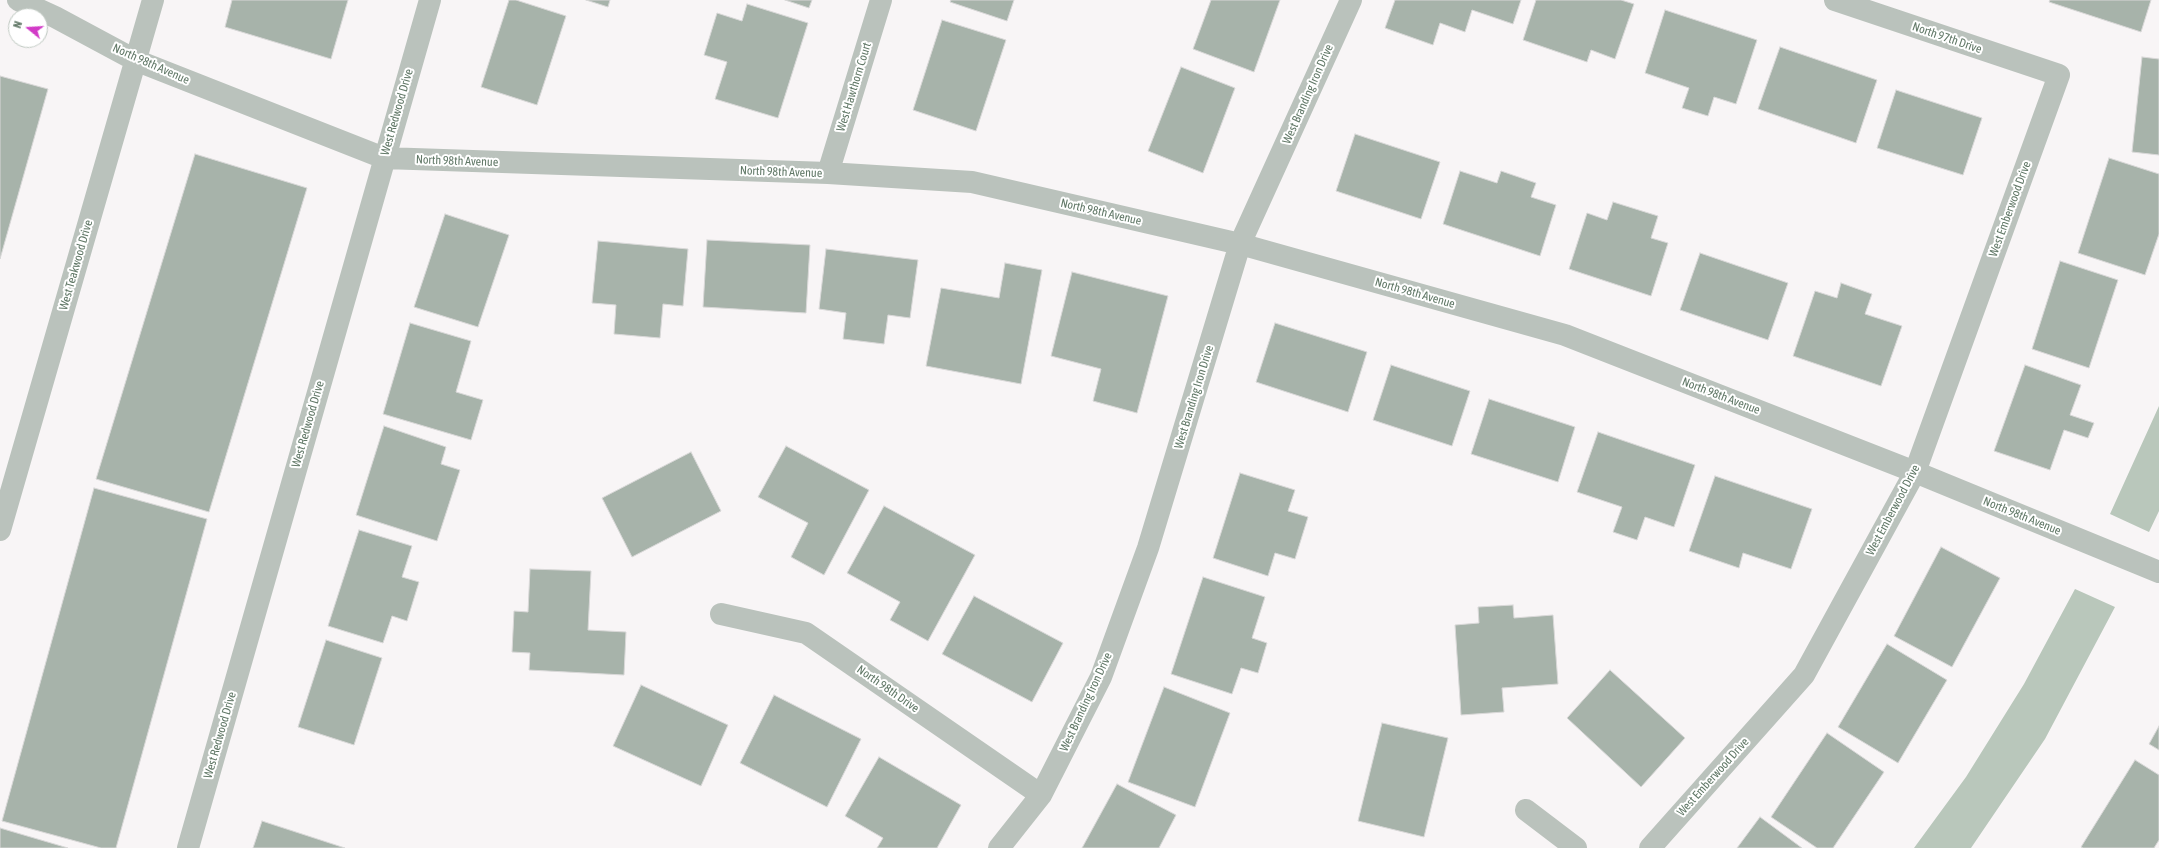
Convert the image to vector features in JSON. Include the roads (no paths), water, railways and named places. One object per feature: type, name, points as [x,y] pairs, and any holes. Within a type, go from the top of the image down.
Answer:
[{"type":"street","name":"North 98th Avenue","points":[[18,0],[55,17],[135,60],[384,158],[828,174],[972,182],[1240,244],[1565,335],[1915,472],[2159,572]]},
{"type":"street","name":"West Teakwood Drive","points":[[0,530],[153,0]]},
{"type":"street","name":"West Redwood Drive","points":[[188,848],[430,0]]},
{"type":"street","name":"West Hawthorn Court","points":[[828,174],[881,0]]},
{"type":"street","name":"West Branding Iron Drive","points":[[999,848],[1041,795],[1101,677],[1148,548],[1240,244],[1351,0]]},
{"type":"street","name":"North 97th Drive","points":[[1835,0],[2059,75]]},
{"type":"street","name":"West Emberwood Drive","points":[[1650,848],[1804,675],[1915,472],[2059,75]]},
{"type":"street","name":"North 98th Drive","points":[[721,614],[806,633],[1041,795]]},
{"type":"street","points":[[1526,810],[1576,848]]}]
